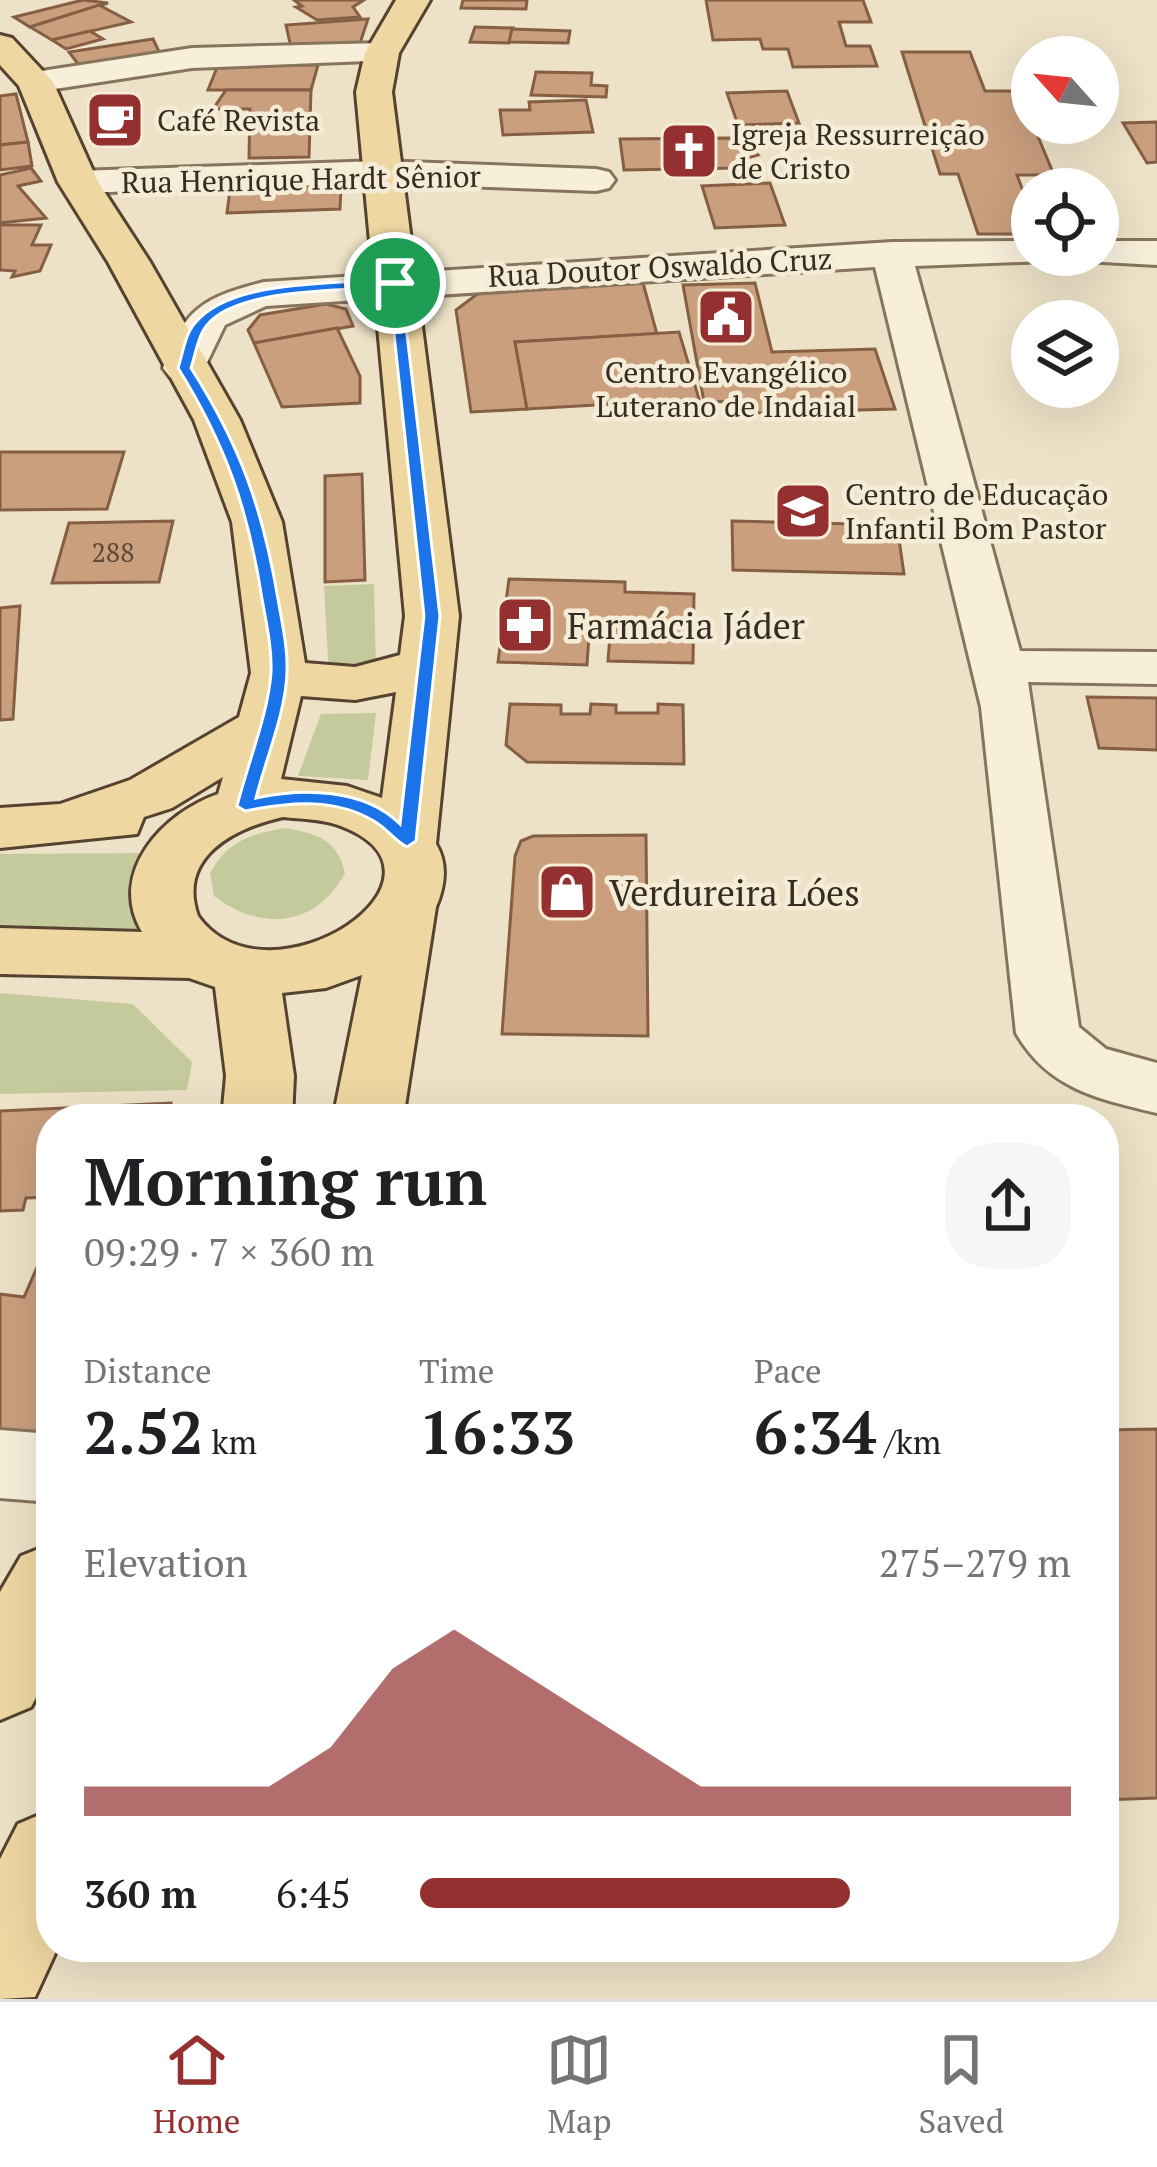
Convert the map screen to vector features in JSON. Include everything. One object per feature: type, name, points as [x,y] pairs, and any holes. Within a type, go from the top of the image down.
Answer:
[{"type":"main road","points":[[407,841],[432,616],[374,92],[382,53],[412,0]]},
{"type":"main road","points":[[0,45],[35,82],[78,182],[130,262],[218,421],[257,523],[273,700],[227,813],[173,852],[158,889],[167,926],[223,963],[260,1076],[258,1104]]},
{"type":"main road","points":[[75,820],[151,794],[273,700],[319,686],[384,682],[429,663]]},
{"type":"main road","points":[[0,828],[227,813],[283,798],[339,802],[386,820],[407,841],[419,875],[407,911],[371,1104]]},
{"type":"main road","points":[[0,951],[223,963],[294,972],[341,961],[380,940],[407,911]]},
{"type":"main road","points":[[0,1677],[36,1612]]},
{"type":"main road","points":[[0,1962],[36,1888]]},
{"type":"street","points":[[35,82],[192,58],[382,53]]},
{"type":"street","name":"Rua Henrique Hardt Sênior","points":[[78,182],[380,172],[596,180]]},
{"type":"street","name":"Rua Doutor Oswaldo Cruz","points":[[185,368],[197,328],[220,306],[264,294],[892,254],[1011,253]]},
{"type":"street","points":[[1119,253],[1157,253]]},
{"type":"street","points":[[892,254],[1009,707],[1056,1044],[1093,1073],[1157,1088]]},
{"type":"street","points":[[998,666],[1157,668]]},
{"type":"street","points":[[1056,1044],[1157,1056]]},
{"type":"street","points":[[0,1464],[36,1467]]},
{"type":"green space","points":[[374,584],[376,671],[329,675],[324,586]]},
{"type":"green space","points":[[376,713],[368,780],[298,776],[321,714]]},
{"type":"green space","points":[[285,828],[316,836],[337,852],[345,873],[333,891],[303,914],[268,919],[232,908],[214,896],[210,873],[224,853],[251,836]]},
{"type":"green space","points":[[152,853],[144,930],[0,925],[0,854]]},
{"type":"green space","points":[[0,993],[133,1004],[192,1062],[187,1090],[0,1094]]},
{"type":"building","points":[[83,0],[108,3],[30,27],[14,17]]},
{"type":"building","points":[[294,0],[364,0],[353,7],[360,17],[317,20],[296,7],[302,6]]},
{"type":"building","points":[[463,0],[527,0],[526,9],[461,8]]},
{"type":"building","points":[[706,0],[863,0],[871,22],[839,22],[846,46],[870,46],[877,66],[793,67],[788,49],[763,49],[760,39],[713,40]]},
{"type":"building","points":[[99,5],[131,22],[52,40],[30,27]]},
{"type":"building","points":[[368,19],[358,49],[292,52],[286,25]]},
{"type":"building","points":[[475,27],[513,28],[509,43],[470,42]]},
{"type":"building","points":[[512,29],[570,31],[568,43],[509,42]]},
{"type":"building","points":[[90,31],[103,39],[66,49],[52,40]]},
{"type":"building","points":[[153,39],[163,60],[81,68],[69,52]]},
{"type":"building","points":[[902,52],[970,52],[985,91],[1011,91],[1011,144],[1041,144],[1051,168],[1011,168],[1011,234],[978,234],[958,174],[940,174]]},
{"type":"building","points":[[218,65],[318,65],[311,90],[208,90]]},
{"type":"building","points":[[536,72],[592,73],[591,85],[607,86],[606,97],[531,95]]},
{"type":"building","points":[[226,90],[311,90],[309,157],[249,158],[250,109],[213,109]]},
{"type":"building","points":[[787,91],[799,123],[738,125],[727,93]]},
{"type":"building","points":[[16,94],[28,142],[0,145],[0,96]]},
{"type":"building","points":[[586,100],[593,132],[503,135],[500,110],[530,110],[529,102]]},
{"type":"building","points":[[1157,122],[1157,162],[1147,163],[1123,123]]},
{"type":"building","name":"Igreja Ressurreição de Cristo","points":[[620,139],[742,140],[758,155],[736,161],[737,168],[624,170]]},
{"type":"building","points":[[28,142],[32,166],[0,170],[0,145]]},
{"type":"building","points":[[31,168],[41,181],[18,186],[46,218],[0,223],[0,175]]},
{"type":"building","points":[[770,183],[785,225],[715,228],[702,186]]},
{"type":"building","points":[[341,187],[340,209],[227,213],[230,190]]},
{"type":"building","points":[[0,225],[41,225],[32,245],[51,245],[40,271],[12,277],[15,271],[0,270]]},
{"type":"building","points":[[643,283],[657,334],[515,342],[527,409],[471,412],[456,310],[480,292]]},
{"type":"building","name":"Centro Evangélico Luterano de Indaial","points":[[755,283],[772,352],[875,349],[895,409],[756,413],[753,401],[704,402],[683,285]]},
{"type":"building","points":[[326,304],[346,309],[353,326],[254,343],[248,330],[260,315]]},
{"type":"building","points":[[337,328],[360,376],[360,403],[282,407],[254,343]]},
{"type":"building","points":[[679,332],[699,399],[527,409],[515,342]]},
{"type":"building","points":[[0,452],[124,452],[107,509],[0,510]]},
{"type":"building","points":[[362,474],[365,580],[325,582],[325,476]]},
{"type":"building","points":[[173,521],[159,582],[52,583],[69,523]]},
{"type":"building","points":[[732,521],[897,525],[904,574],[733,570]]},
{"type":"building","points":[[509,579],[625,582],[625,592],[694,594],[693,663],[608,661],[611,622],[590,621],[587,665],[498,662]]},
{"type":"building","points":[[20,606],[13,719],[0,720],[0,608]]},
{"type":"building","points":[[1087,697],[1157,698],[1157,750],[1099,748]]},
{"type":"building","points":[[510,704],[561,705],[561,714],[590,714],[591,704],[616,705],[616,713],[658,713],[658,704],[683,705],[684,764],[527,762],[506,745]]},
{"type":"building","points":[[646,835],[648,1036],[502,1034],[515,856],[521,841],[533,836]]},
{"type":"building","points":[[36,1109],[36,1198],[26,1198],[23,1210],[0,1211],[0,1111]]},
{"type":"building","points":[[36,1270],[36,1436],[0,1431],[0,1294],[24,1297]]},
{"type":"building","points":[[1157,1429],[1157,1798],[1119,1799],[1119,1430]]},
{"type":"place","name":"Café Revista","points":[[115,120]]},
{"type":"place","name":"Igreja Ressurreição de Cristo","points":[[689,151]]},
{"type":"place","name":"Centro Evangélico Luterano de Indaial","points":[[726,317]]},
{"type":"place","name":"Centro de Educação Infantil Bom Pastor","points":[[803,511]]},
{"type":"place","name":"Farmácia Jáder","points":[[525,625]]},
{"type":"place","name":"Verdureira Lóes","points":[[567,892]]},
{"type":"route","points":[[395,283],[432,616],[407,841],[386,820],[356,806],[321,798],[283,798],[245,806],[279,674],[274,621],[257,523],[218,421],[185,368],[197,328],[220,306],[264,294],[395,283]]}]
